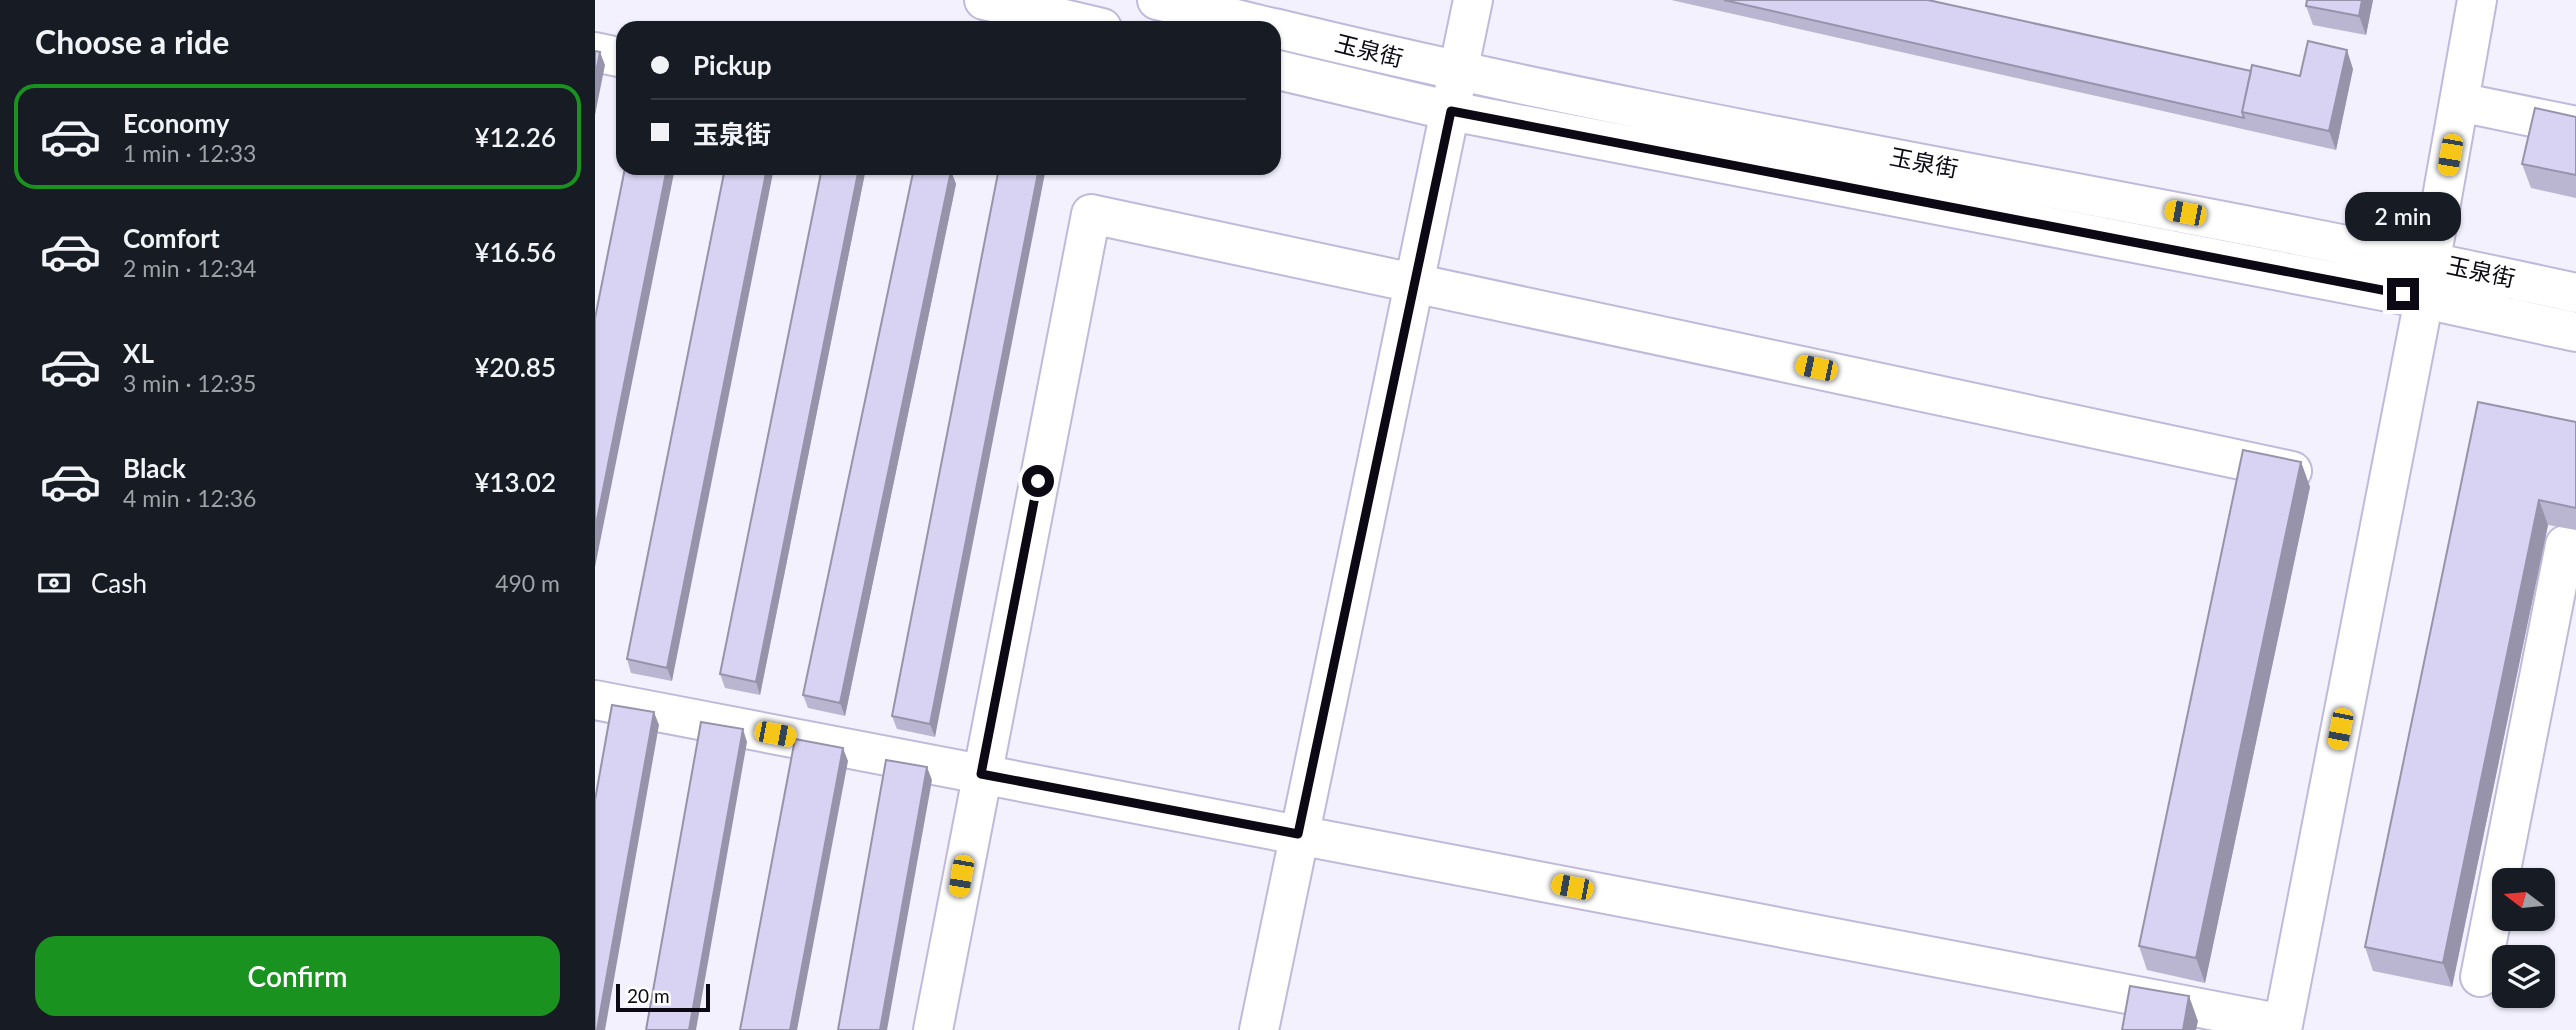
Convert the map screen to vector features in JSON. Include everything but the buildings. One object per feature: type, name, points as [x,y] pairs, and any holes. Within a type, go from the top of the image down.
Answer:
[{"type":"street","points":[[984,0],[1072,21]]},
{"type":"street","name":"玉泉街","points":[[1157,0],[1244,21]]},
{"type":"street","points":[[1259,1030],[1473,0]]},
{"type":"street","points":[[595,700],[1298,834],[2282,1027],[2424,299],[2477,0]]},
{"type":"street","name":"玉泉街","points":[[1281,30],[1459,73],[2431,261],[2576,293]]},
{"type":"street","points":[[595,52],[616,56]]},
{"type":"street","name":"玉泉街","points":[[1281,71],[1451,111],[2424,299],[2576,332]]},
{"type":"street","points":[[2459,102],[2576,126]]},
{"type":"street","points":[[933,1030],[1091,214],[2297,472]]},
{"type":"street","points":[[2480,977],[2565,545],[2576,547]]},
{"type":"route","points":[[1038,481],[981,774],[1298,834],[1451,111],[2403,294]]}]
